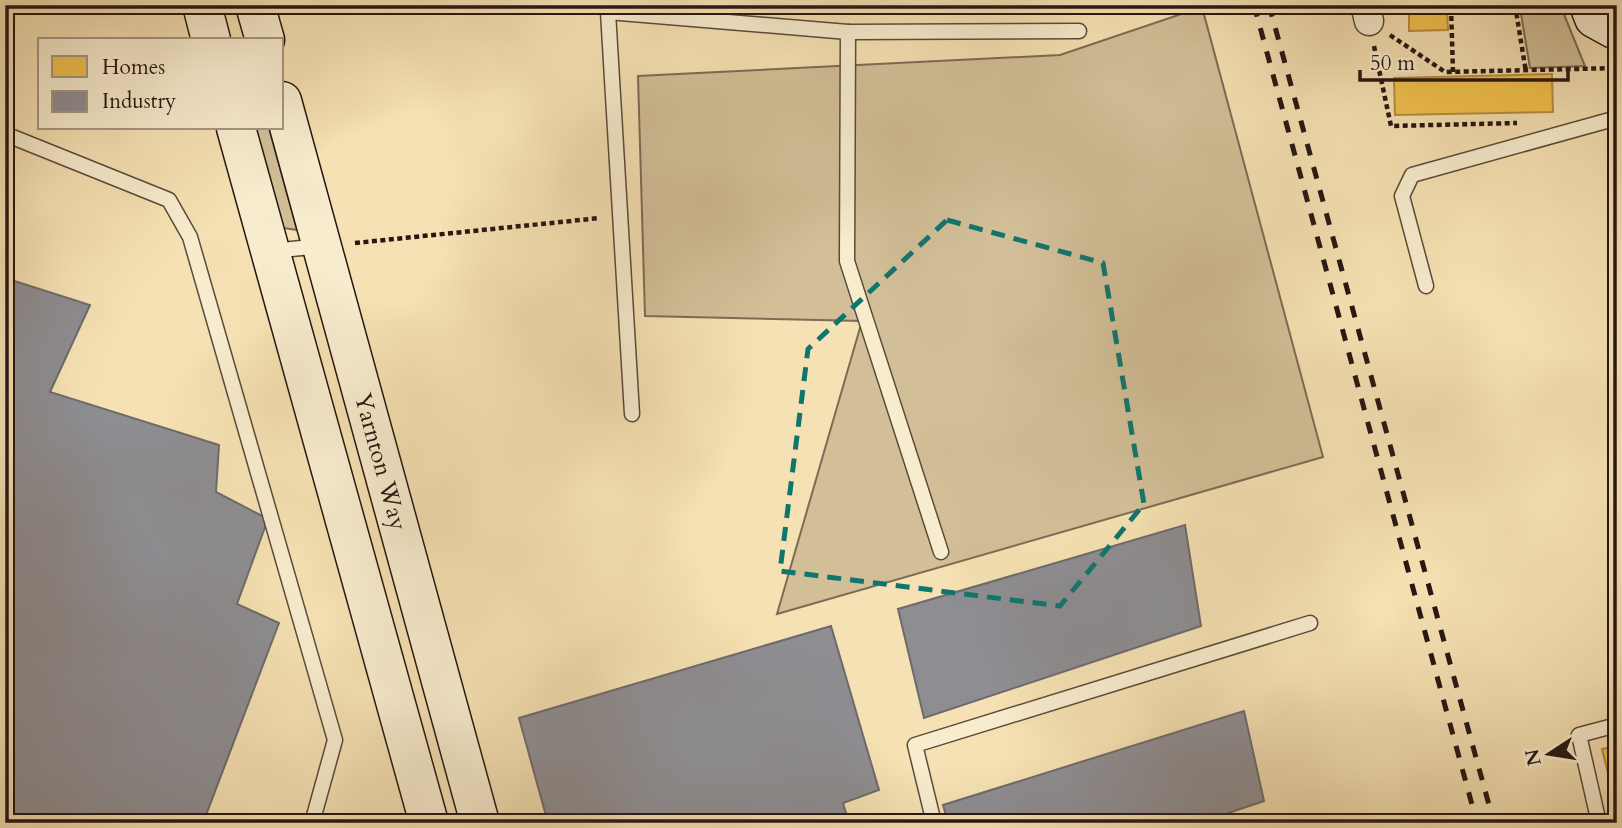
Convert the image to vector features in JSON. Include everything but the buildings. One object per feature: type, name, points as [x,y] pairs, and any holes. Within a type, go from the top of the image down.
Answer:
[{"type":"street","points":[[202,5],[210,38]]},
{"type":"street","points":[[255,5],[264,38]]},
{"type":"street","name":"Yarnton Way","points":[[284,107],[480,823]]},
{"type":"street","name":"Yarnton Way","points":[[237,130],[429,823]]},
{"type":"lane","points":[[632,414],[606,9],[848,32],[1079,32]]},
{"type":"lane","points":[[848,32],[846,261],[941,552]]},
{"type":"lane","points":[[1426,286],[1402,197],[1412,175],[1617,118]]},
{"type":"lane","points":[[5,134],[169,200],[190,237],[335,740],[312,823]]},
{"type":"lane","points":[[271,251],[323,246]]},
{"type":"lane","points":[[934,823],[915,745],[1310,623]]},
{"type":"lane","points":[[1599,823],[1579,734],[1617,725]]},
{"type":"path","points":[[1453,72],[1451,6],[1487,5]]},
{"type":"path","points":[[1515,5],[1526,72]]},
{"type":"path","points":[[1367,13],[1445,72],[1617,68]]},
{"type":"path","points":[[1367,13],[1391,126],[1519,123]]},
{"type":"path","points":[[323,246],[620,216]]},
{"type":"highlighted area","points":[[947,220],[1103,263],[1144,504],[1060,606],[780,571],[808,349]]},
{"type":"shaded area","points":[[1202,7],[1323,457],[777,614],[862,321],[645,316],[638,76],[1060,55]]},
{"type":"shaded area","points":[[1561,7],[1585,66],[1530,68],[1520,8]]},
{"type":"shaded area","points":[[252,130],[270,130],[297,230],[284,228],[274,216]]},
{"type":"railway","points":[[1254,5],[1477,823]]},
{"type":"railway","points":[[1269,5],[1494,823]]}]
